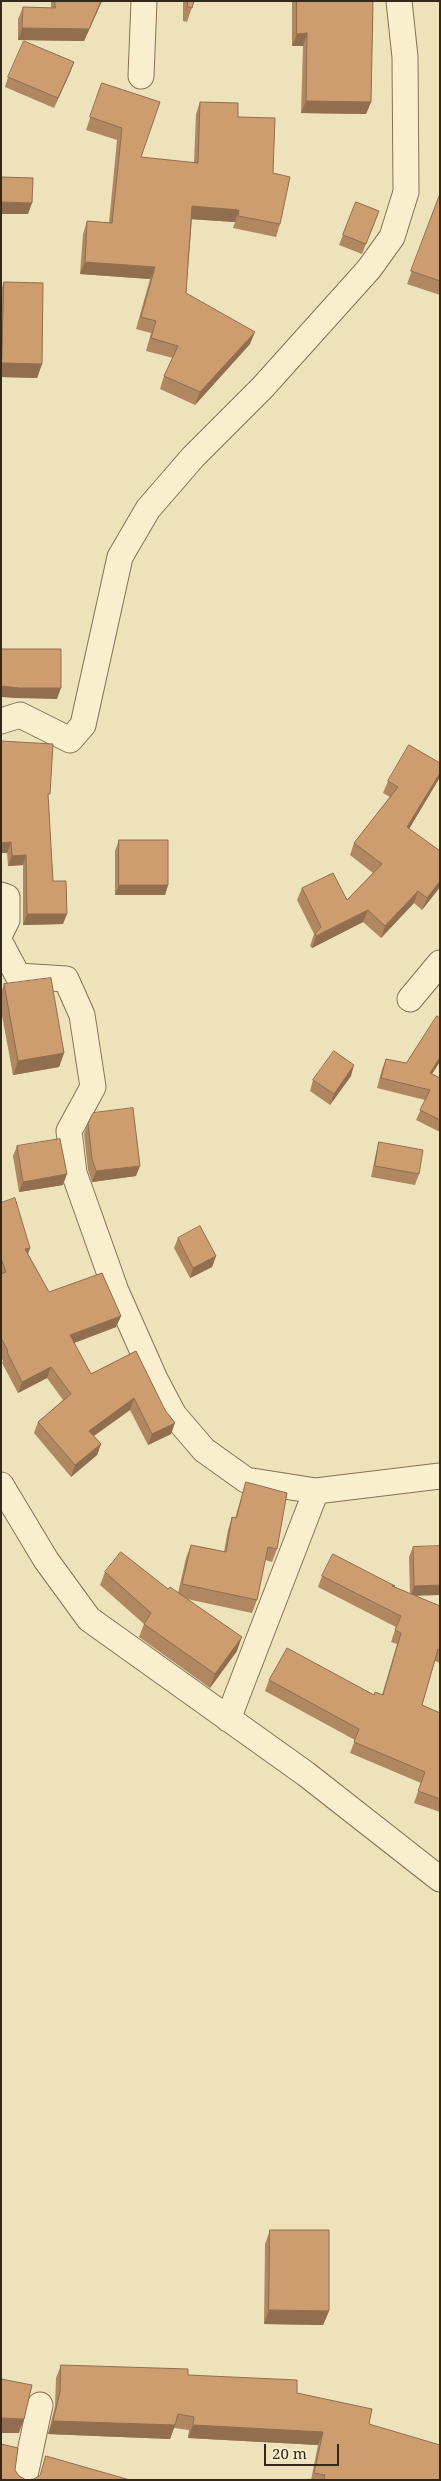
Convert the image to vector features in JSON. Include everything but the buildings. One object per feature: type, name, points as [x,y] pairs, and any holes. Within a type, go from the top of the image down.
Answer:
[{"type":"street","points":[[141,76],[144,1]]},
{"type":"street","points":[[1,721],[20,715],[70,740],[82,725],[120,557],[148,509],[193,457],[263,387],[369,269],[392,237],[406,192],[405,56],[399,1]]},
{"type":"street","points":[[1,895],[7,897],[7,920],[1,932]]},
{"type":"street","points":[[1,944],[18,976],[66,979],[82,1015],[93,1087],[69,1131],[74,1173],[116,1291],[135,1336],[174,1414],[204,1450],[246,1480],[316,1491],[440,1476]]},
{"type":"street","points":[[410,999],[440,963]]},
{"type":"street","points":[[1,1485],[46,1560],[89,1619],[306,1774],[440,1879]]},
{"type":"street","points":[[228,1719],[316,1491]]},
{"type":"street","points":[[24,2480],[40,2405]]}]
